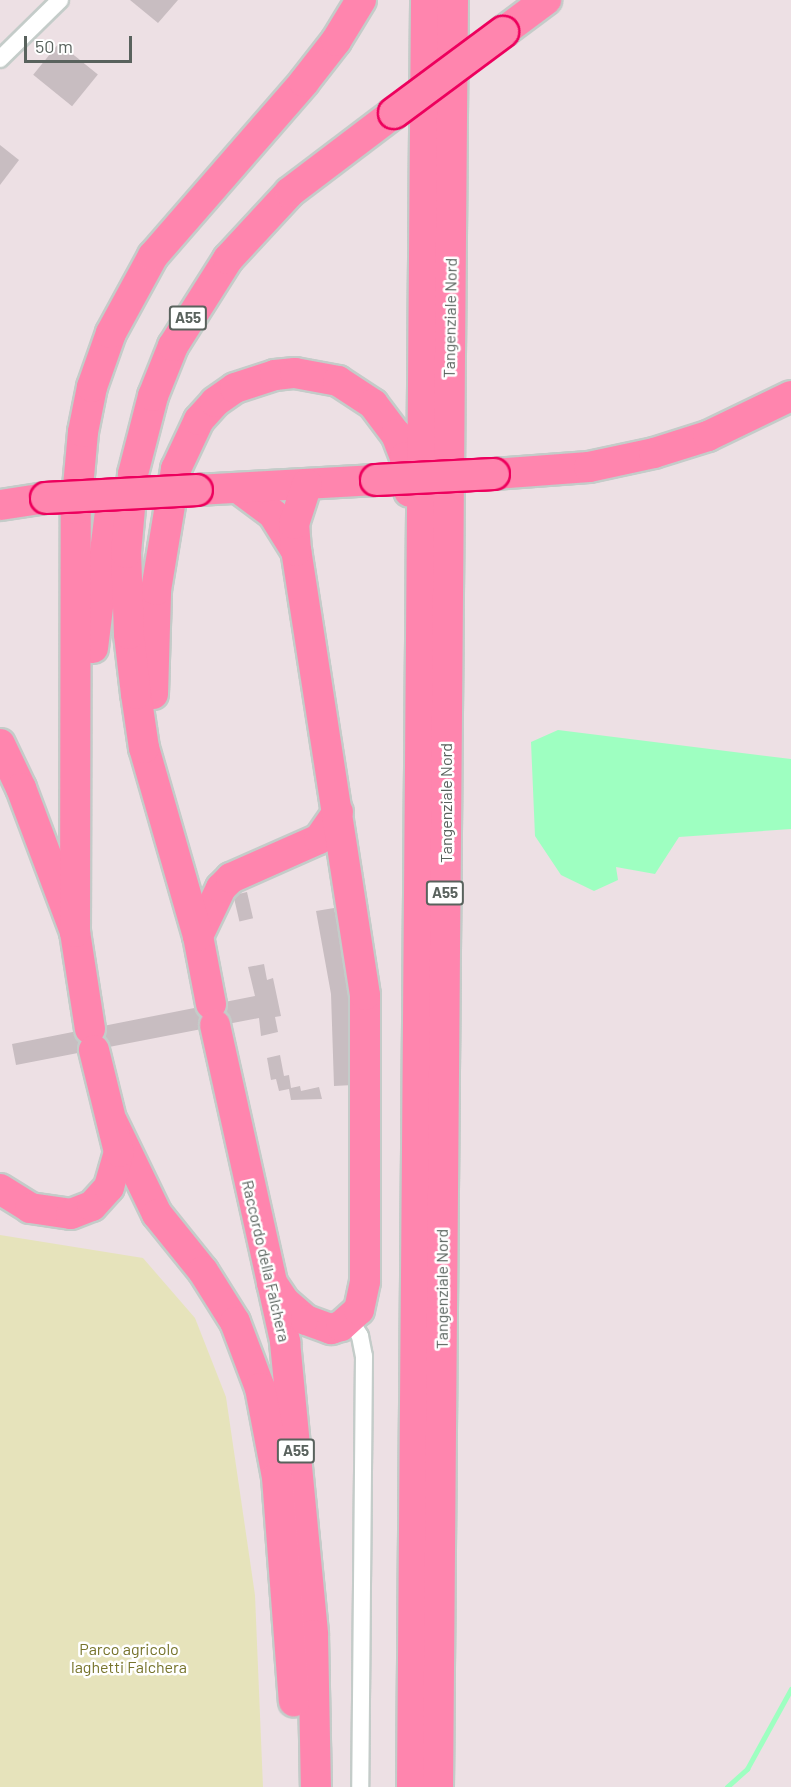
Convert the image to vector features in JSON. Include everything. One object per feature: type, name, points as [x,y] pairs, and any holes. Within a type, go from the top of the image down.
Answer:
[{"type":"highway","points":[[0,1189],[18,1202],[44,1211],[71,1214],[92,1206],[101,1198],[115,1174],[119,1152],[92,1039],[75,932],[78,770],[76,509],[80,458],[93,387],[111,333],[153,256],[181,219],[304,82],[336,41],[361,0]]},
{"type":"highway","name":"Tangenziale Nord","points":[[412,1787],[424,571],[426,0]]},
{"type":"highway","name":"Tangenziale Nord","points":[[438,1787],[453,0]]},
{"type":"highway","name":"A55","points":[[198,936],[144,748],[129,634],[126,553],[133,474],[153,396],[185,323],[244,239],[290,192],[394,104],[509,15],[546,0]]},
{"type":"highway","points":[[78,770],[114,480],[126,428],[149,361],[189,287],[246,215],[296,168],[394,104]]},
{"type":"highway","points":[[159,796],[152,663],[161,544],[176,469],[199,420],[215,402],[235,388],[275,375],[318,376],[357,391],[385,418],[405,457],[411,509],[424,571]]},
{"type":"highway","points":[[0,505],[46,498],[588,467],[654,453],[724,429],[791,396]]},
{"type":"highway","points":[[296,550],[320,483]]},
{"type":"highway","points":[[238,488],[273,514],[296,550],[365,995],[364,1293],[359,1310],[350,1320],[331,1329],[314,1325],[284,1301],[272,1283]]},
{"type":"highway","points":[[0,744],[21,788],[75,932]]},
{"type":"highway","points":[[198,936],[221,888],[231,878],[319,839],[338,812]]},
{"type":"highway","points":[[275,858],[317,861],[348,879]]},
{"type":"highway","name":"Raccordo della Falchera","points":[[198,936],[213,1015],[285,1342],[313,1635],[316,1787]]},
{"type":"highway","name":"A55","points":[[113,1123],[157,1214],[203,1270],[235,1322],[260,1388],[269,1423],[286,1561],[296,1787]]},
{"type":"street","points":[[42,18],[45,0]]},
{"type":"street","points":[[0,59],[60,0]]},
{"type":"street","points":[[350,1320],[360,1336],[364,1356],[360,1787]]},
{"type":"green space","name":"Parco agricolo laghetti Falchera","points":[[0,1235],[143,1258],[195,1318],[226,1397],[255,1595],[263,1787],[0,1787]]},
{"type":"shaded area","points":[[558,730],[791,759],[791,829],[679,837],[655,874],[616,867],[618,880],[594,891],[561,875],[535,836],[531,742]]},
{"type":"building","points":[[130,0],[178,0],[158,23]]},
{"type":"building","points":[[59,43],[98,74],[72,106],[33,75]]},
{"type":"building","points":[[0,145],[19,160],[0,185]]},
{"type":"building","points":[[247,892],[253,918],[239,921],[233,895]]},
{"type":"building","points":[[334,908],[348,974],[353,1085],[334,1086],[331,994],[316,911]]},
{"type":"building","points":[[264,964],[267,980],[273,978],[281,1016],[275,1017],[278,1032],[261,1036],[259,1018],[16,1065],[12,1044],[255,996],[248,967]]},
{"type":"building","points":[[280,1055],[284,1076],[289,1075],[291,1088],[300,1086],[301,1091],[319,1087],[322,1099],[291,1100],[289,1089],[279,1091],[276,1079],[271,1080],[267,1058]]},
{"type":"waterway","points":[[727,1787],[747,1769],[791,1689]]}]
